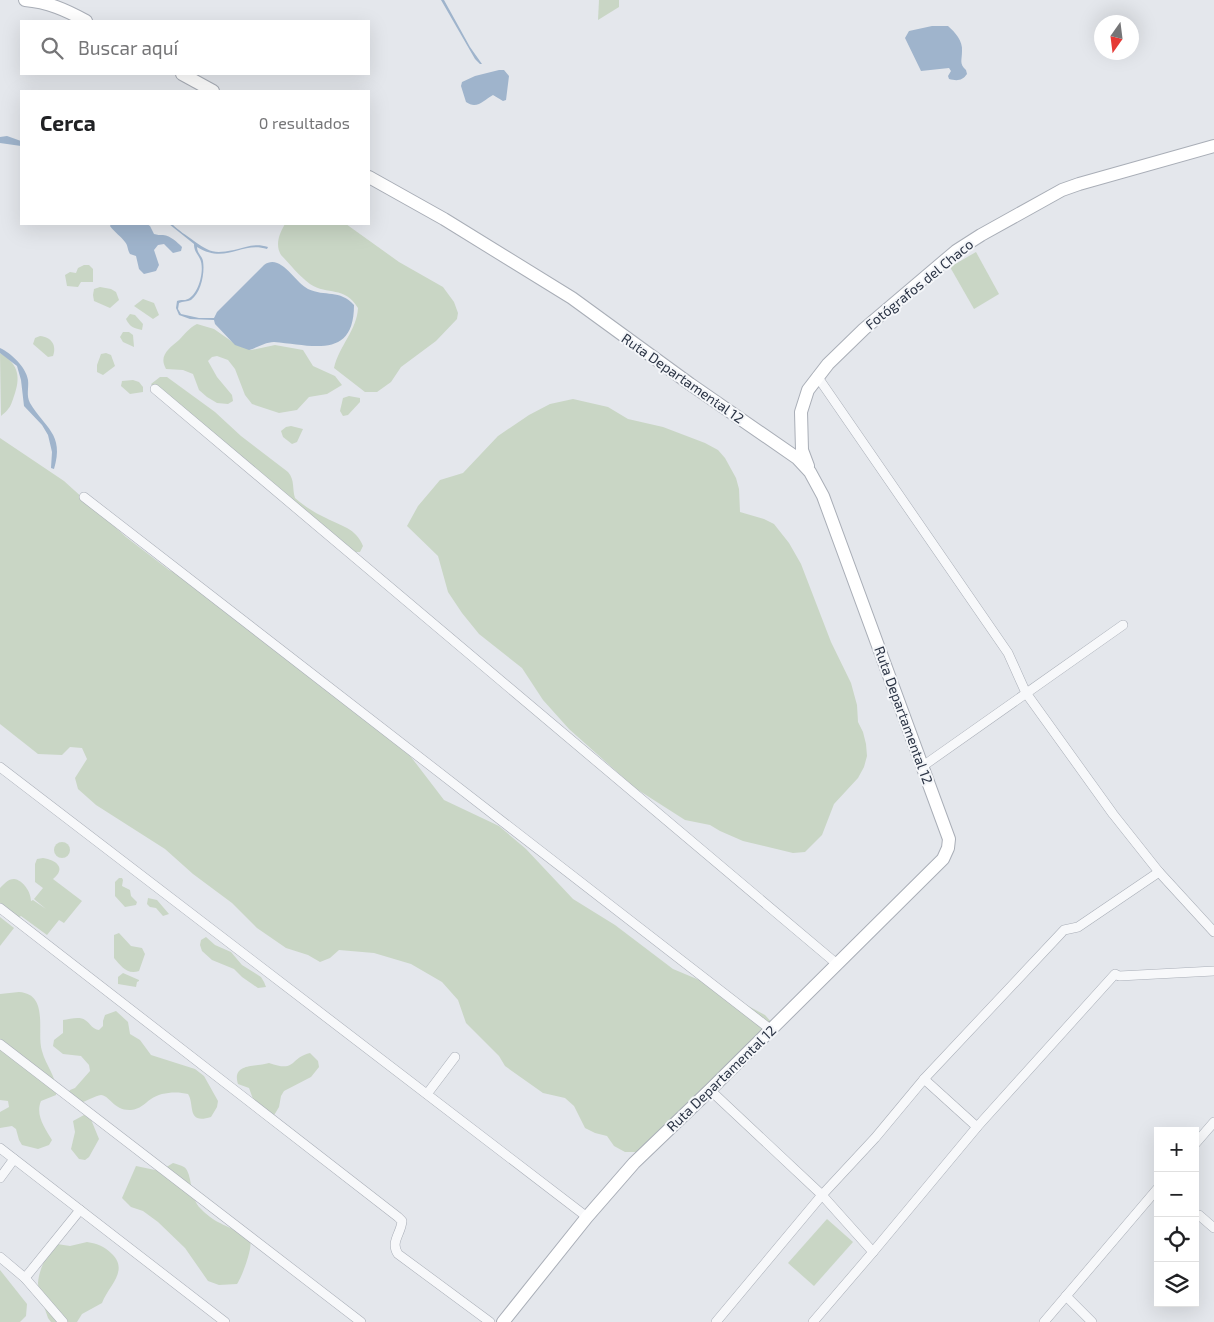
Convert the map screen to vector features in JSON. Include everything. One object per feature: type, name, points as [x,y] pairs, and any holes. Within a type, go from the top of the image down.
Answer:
[{"type":"main road","points":[[25,0],[48,3],[84,20]]},
{"type":"main road","points":[[184,75],[211,90]]},
{"type":"main road","name":"Fotógrafos del Chaco","points":[[810,472],[802,450],[800,422],[803,400],[817,376],[864,329],[956,251],[1062,190],[1214,146]]},
{"type":"main road","name":"Ruta Departamental 12","points":[[370,178],[444,219],[572,298],[690,384],[797,458],[810,472],[823,496],[949,839],[944,858],[710,1090],[644,1152],[608,1191],[503,1322]]},
{"type":"street","points":[[817,376],[1008,653],[1026,693],[1108,807],[1159,872],[1214,932]]},
{"type":"street","points":[[156,389],[837,964]]},
{"type":"street","points":[[84,497],[770,1030]]},
{"type":"street","points":[[923,766],[1122,625]]},
{"type":"street","points":[[0,767],[587,1217]]},
{"type":"street","points":[[720,1321],[822,1195],[875,1138],[924,1079],[1064,930],[1078,927],[1159,872]]},
{"type":"street","points":[[0,908],[398,1217],[402,1221],[402,1228],[394,1243],[394,1248],[398,1254],[490,1322]]},
{"type":"street","points":[[812,1322],[873,1252],[976,1127],[1115,974],[1119,976],[1214,971]]},
{"type":"street","points":[[0,1044],[361,1322]]},
{"type":"street","points":[[427,1094],[455,1057]]},
{"type":"street","points":[[924,1079],[976,1127]]},
{"type":"street","points":[[710,1090],[822,1195],[873,1252]]},
{"type":"street","points":[[1199,1139],[1214,1122]]},
{"type":"street","points":[[0,1148],[225,1322]]},
{"type":"street","points":[[0,1178],[14,1159]]},
{"type":"street","points":[[1044,1322],[1154,1193]]},
{"type":"street","points":[[25,1278],[80,1210]]},
{"type":"street","points":[[1199,1215],[1214,1228]]},
{"type":"street","points":[[0,1257],[25,1278],[63,1322]]},
{"type":"street","points":[[1066,1296],[1092,1322]]},
{"type":"green space","points":[[599,0],[619,0],[619,7],[598,20]]},
{"type":"green space","points":[[284,225],[347,225],[399,262],[443,287],[454,302],[458,313],[457,319],[436,341],[401,367],[391,382],[377,392],[365,392],[334,368],[336,360],[355,324],[358,308],[347,296],[317,288],[298,274],[279,251],[278,240]]},
{"type":"green space","points":[[976,252],[999,294],[974,309],[950,267]]},
{"type":"green space","points":[[89,265],[93,269],[93,282],[81,282],[78,287],[67,286],[65,275],[70,272],[76,273],[78,268]]},
{"type":"green space","points":[[100,287],[116,292],[119,300],[110,308],[94,301],[94,289]]},
{"type":"green space","points":[[143,299],[154,303],[159,315],[153,319],[134,306]]},
{"type":"green space","points":[[130,314],[135,315],[143,324],[142,330],[134,328],[129,324],[126,319]]},
{"type":"green space","points":[[197,324],[214,329],[234,343],[251,350],[275,345],[303,350],[313,366],[335,376],[342,385],[327,394],[309,397],[297,410],[279,413],[252,404],[245,395],[235,369],[228,360],[217,356],[212,357],[208,361],[217,377],[232,395],[233,401],[228,404],[217,403],[199,390],[193,374],[183,370],[166,369],[164,364],[163,360],[166,352],[189,329]]},
{"type":"green space","points":[[123,332],[129,332],[133,335],[134,347],[123,342],[120,337]]},
{"type":"green space","points":[[40,336],[47,338],[54,345],[53,356],[48,357],[33,344],[35,338]]},
{"type":"green space","points":[[0,353],[14,365],[18,381],[11,403],[7,411],[1,416]]},
{"type":"green space","points":[[101,354],[111,355],[115,366],[103,375],[97,372],[97,365]]},
{"type":"green space","points":[[160,377],[167,377],[215,412],[241,436],[288,472],[292,481],[295,498],[314,512],[352,531],[363,546],[360,552],[355,552],[158,394],[151,384]]},
{"type":"green space","points":[[133,380],[139,382],[143,387],[143,392],[130,394],[121,386],[122,381]]},
{"type":"green space","points":[[349,396],[360,398],[360,402],[348,415],[343,416],[340,411],[343,398]]},
{"type":"green space","points":[[573,399],[608,407],[628,419],[663,427],[718,450],[725,458],[736,478],[739,489],[740,512],[774,524],[789,543],[801,564],[831,642],[851,683],[857,705],[858,722],[866,744],[867,756],[858,778],[834,804],[822,835],[805,852],[793,853],[743,841],[710,825],[685,820],[635,788],[569,729],[543,700],[522,668],[479,634],[448,592],[438,556],[407,526],[418,506],[440,480],[463,473],[498,436],[529,415],[550,404]]},
{"type":"green space","points":[[291,426],[303,429],[297,442],[292,444],[283,437],[281,431]]},
{"type":"green space","points":[[0,438],[64,481],[126,537],[169,570],[189,579],[408,753],[444,800],[499,826],[526,849],[573,899],[615,925],[673,969],[704,982],[765,1015],[773,1024],[637,1152],[625,1152],[614,1146],[607,1136],[585,1128],[574,1106],[565,1098],[543,1093],[505,1066],[499,1056],[466,1023],[458,1000],[442,982],[411,964],[374,953],[339,950],[330,958],[320,962],[308,955],[286,948],[257,928],[232,903],[193,874],[165,849],[96,805],[78,789],[75,778],[87,759],[82,748],[70,747],[62,755],[38,754],[0,724]]},
{"type":"green space","points":[[59,842],[65,842],[70,847],[68,856],[59,858],[54,853],[54,847]]},
{"type":"green space","points":[[43,858],[58,865],[59,871],[53,879],[82,901],[64,923],[59,920],[47,935],[21,916],[18,918],[0,908],[0,888],[8,881],[14,879],[26,887],[31,901],[33,900],[46,909],[34,899],[43,888],[35,882],[35,864],[37,859]]},
{"type":"green space","points":[[119,878],[123,880],[122,886],[130,890],[131,896],[137,902],[136,905],[125,907],[115,896],[115,882]]},
{"type":"green space","points":[[148,898],[157,900],[169,914],[163,916],[156,908],[150,907],[147,904]]},
{"type":"green space","points":[[0,917],[14,928],[0,946]]},
{"type":"green space","points":[[119,933],[131,946],[142,948],[145,954],[139,971],[128,971],[114,958],[114,935]]},
{"type":"green space","points":[[206,937],[215,945],[231,952],[242,965],[261,977],[266,987],[258,988],[234,969],[212,960],[202,951],[200,945],[201,940]]},
{"type":"green space","points":[[123,973],[139,980],[136,987],[118,984],[118,977]]},
{"type":"green space","points":[[19,992],[29,994],[35,1000],[38,1007],[42,1051],[54,1077],[56,1089],[56,1095],[41,1101],[39,1106],[40,1116],[52,1140],[49,1145],[38,1149],[22,1145],[16,1129],[12,1126],[0,1128],[0,1112],[9,1107],[8,1101],[0,1100],[0,994]]},
{"type":"green space","points":[[116,1011],[128,1022],[130,1034],[140,1040],[151,1055],[195,1069],[204,1076],[218,1101],[211,1117],[203,1119],[195,1116],[190,1098],[188,1094],[184,1093],[174,1092],[159,1095],[131,1110],[125,1110],[116,1106],[107,1097],[101,1095],[83,1102],[67,1095],[90,1071],[89,1065],[81,1056],[63,1054],[53,1046],[54,1040],[63,1033],[63,1020],[80,1018],[99,1030],[103,1026],[105,1015]]},
{"type":"green space","points":[[310,1053],[318,1061],[319,1067],[311,1077],[284,1091],[279,1107],[273,1117],[253,1099],[249,1088],[238,1084],[238,1072],[242,1069],[269,1063],[278,1066],[289,1066],[303,1055]]},
{"type":"green space","points":[[84,1115],[90,1117],[99,1139],[89,1157],[85,1160],[79,1159],[71,1149],[75,1132],[73,1121]]},
{"type":"green space","points":[[173,1163],[183,1166],[187,1170],[195,1199],[201,1209],[215,1220],[241,1233],[250,1241],[250,1249],[242,1275],[237,1284],[219,1285],[208,1281],[185,1248],[158,1222],[143,1211],[131,1207],[122,1198],[136,1166],[160,1171]]},
{"type":"green space","points":[[827,1219],[853,1242],[814,1286],[788,1263]]},
{"type":"green space","points":[[87,1242],[106,1249],[117,1260],[119,1266],[116,1278],[102,1303],[82,1314],[77,1322],[51,1322],[38,1287],[40,1272],[44,1262],[57,1244],[70,1246]]},
{"type":"green space","points":[[0,1270],[27,1304],[26,1316],[20,1322],[0,1322]]},
{"type":"water","points":[[441,0],[444,0],[470,47],[482,64],[475,59]]},
{"type":"water","points":[[932,26],[948,26],[960,40],[962,64],[967,74],[961,79],[949,79],[948,76],[951,71],[949,68],[921,71],[905,38],[909,31]]},
{"type":"water","points":[[504,70],[509,76],[506,100],[503,101],[493,95],[477,105],[466,102],[461,86],[462,82],[475,76]]},
{"type":"water","points":[[7,136],[20,141],[20,146],[0,143],[0,137]]},
{"type":"water","points":[[148,225],[154,234],[166,236],[176,241],[182,247],[181,251],[173,253],[164,244],[158,245],[154,250],[159,265],[156,271],[144,274],[139,269],[136,256],[130,254],[126,243],[110,226]]},
{"type":"water","points":[[170,225],[173,225],[199,245],[216,252],[255,245],[268,247],[267,249],[258,247],[217,254],[197,247],[203,261],[202,282],[191,300],[179,303],[178,309],[181,314],[199,318],[214,318],[217,312],[264,265],[270,262],[282,265],[308,289],[338,295],[349,300],[354,305],[352,323],[347,334],[339,342],[328,345],[316,346],[274,342],[249,350],[235,345],[215,324],[214,320],[190,319],[179,315],[176,308],[177,301],[188,299],[192,296],[200,281],[202,269],[194,244]]},
{"type":"water","points":[[0,348],[17,361],[27,375],[30,403],[55,439],[57,457],[54,469],[51,468],[52,452],[48,435],[42,425],[24,406],[21,380],[17,366],[0,353]]}]
